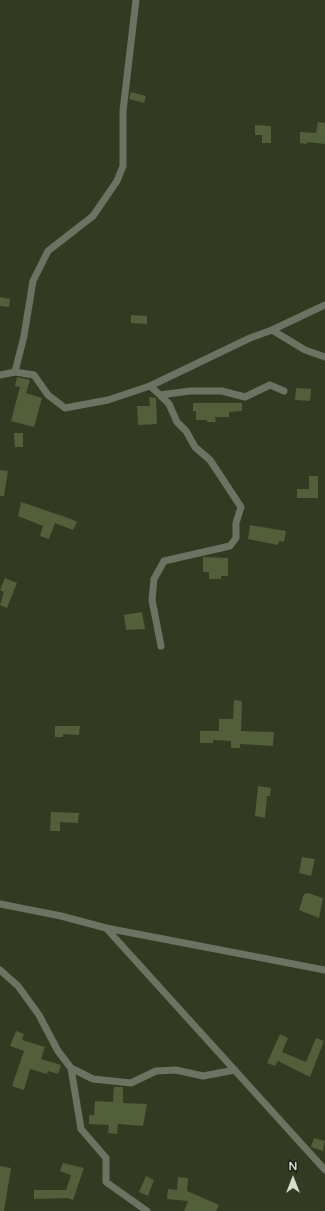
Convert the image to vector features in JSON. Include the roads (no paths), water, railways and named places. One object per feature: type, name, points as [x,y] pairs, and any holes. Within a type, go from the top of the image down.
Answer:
[{"type":"street","points":[[15,372],[24,336],[33,281],[48,251],[93,216],[117,181],[124,166],[123,111],[136,0]]},
{"type":"street","points":[[0,375],[15,372],[34,375],[48,395],[65,408],[108,400],[150,386],[250,338],[272,330],[325,305]]},
{"type":"street","points":[[272,330],[305,350],[325,357]]},
{"type":"street","points":[[160,395],[190,391],[222,391],[245,397],[270,385],[284,391]]},
{"type":"street","points":[[150,386],[169,404],[177,422],[186,431],[195,447],[210,460],[241,507],[236,523],[236,538],[230,546],[164,561],[154,579],[152,600],[161,646]]},
{"type":"street","points":[[0,904],[60,916],[106,928],[325,970]]},
{"type":"street","points":[[106,928],[325,1170]]},
{"type":"street","points":[[0,970],[22,992],[39,1015],[58,1051],[71,1068],[93,1079],[131,1083],[156,1071],[176,1070],[203,1076],[235,1070]]},
{"type":"street","points":[[71,1068],[81,1129],[106,1158],[106,1182],[147,1211]]}]
